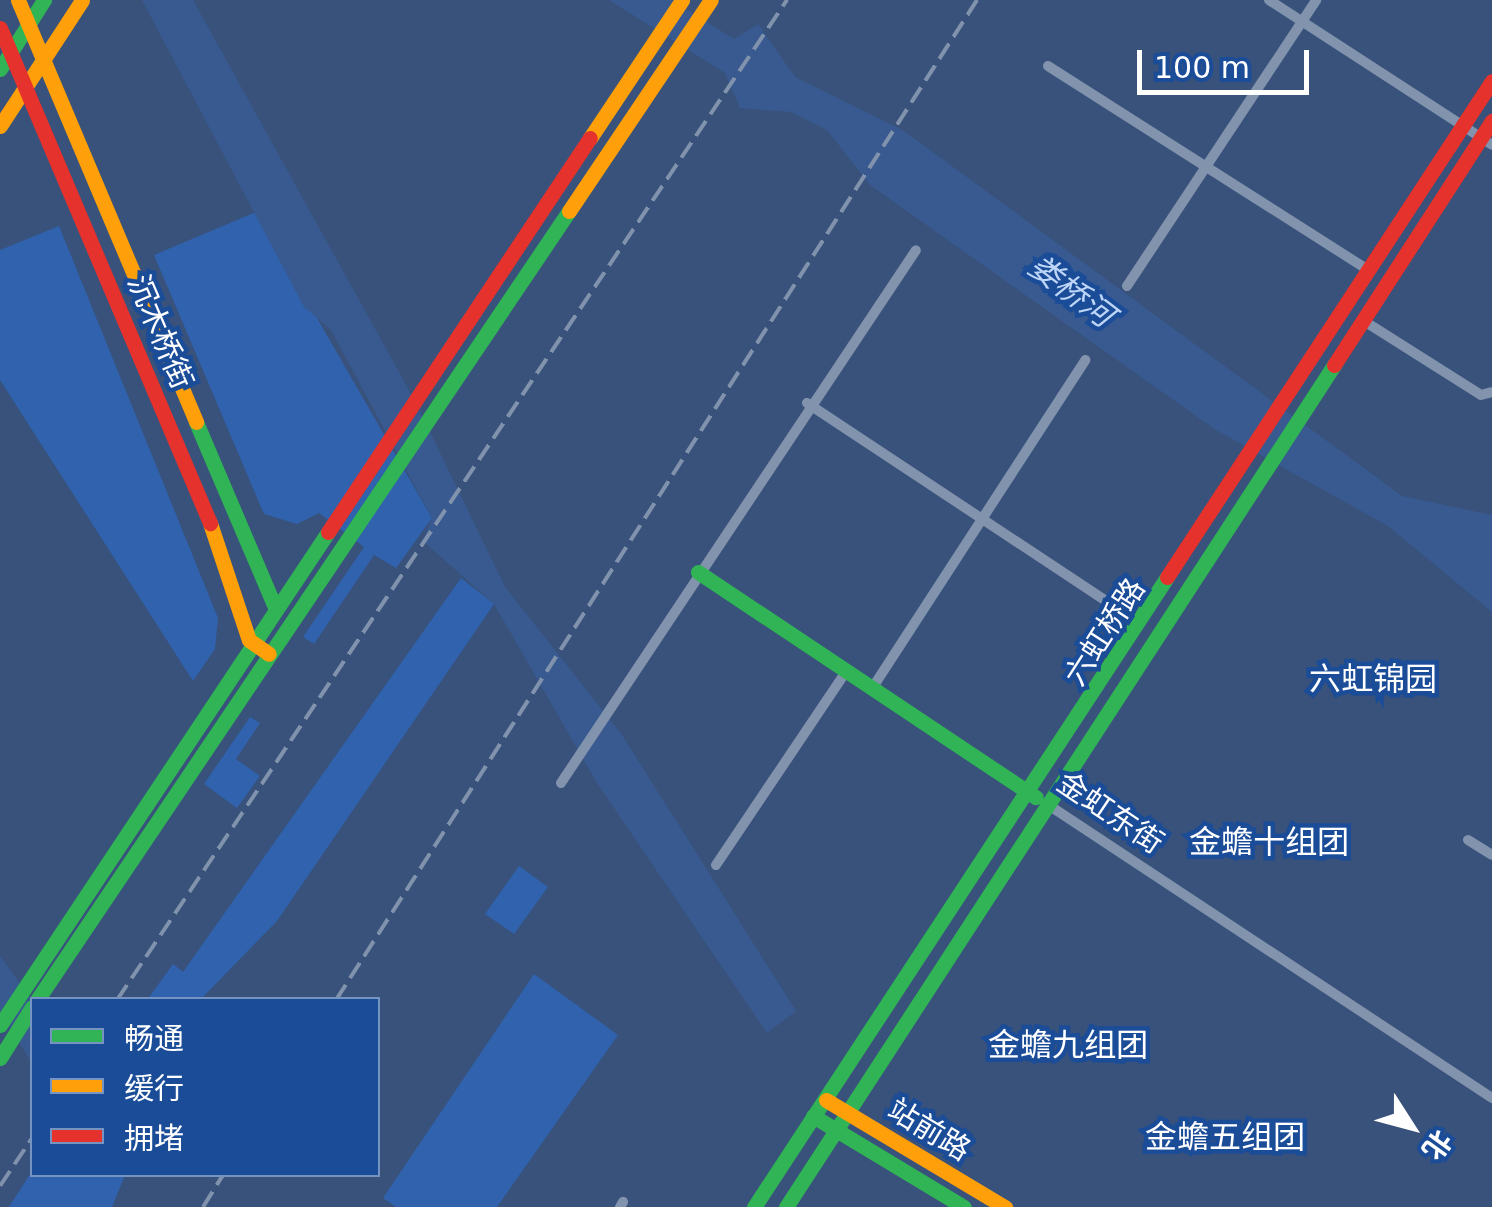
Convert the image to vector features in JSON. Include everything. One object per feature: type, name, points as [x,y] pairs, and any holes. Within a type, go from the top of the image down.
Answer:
[{"type":"street","name":"沉木桥街","points":[[18,0],[272,606],[292,622]]},
{"type":"street","points":[[0,69],[44,0]]},
{"type":"street","points":[[0,126],[82,0]]},
{"type":"street","points":[[0,1025],[249,640],[682,0]]},
{"type":"street","points":[[39,997],[710,0]]},
{"type":"street","points":[[1269,0],[1487,142]]},
{"type":"street","points":[[1127,286],[1316,0]]},
{"type":"street","name":"沉木桥街","points":[[0,28],[206,512],[249,640]]},
{"type":"street","points":[[1048,66],[1370,271]]},
{"type":"street","name":"六虹桥路","points":[[754,1207],[1305,378],[1492,80]]},
{"type":"street","name":"六虹桥路","points":[[786,1207],[842,1134],[1364,320],[1487,142],[1492,121]]},
{"type":"street","points":[[560,782],[808,403],[916,250]]},
{"type":"street","points":[[1364,320],[1480,396],[1492,392]]},
{"type":"street","points":[[873,687],[1085,360]]},
{"type":"street","points":[[808,403],[1142,625]]},
{"type":"street","name":"金虹东街","points":[[698,572],[1492,1098]]},
{"type":"street","points":[[249,640],[269,654]]},
{"type":"street","points":[[716,865],[847,670]]},
{"type":"street","points":[[1468,840],[1492,855]]},
{"type":"street","points":[[0,1058],[30,1010]]},
{"type":"street","name":"站前路","points":[[826,1100],[1004,1207]]},
{"type":"street","name":"站前路","points":[[813,1116],[964,1207]]},
{"type":"shaded area","points":[[256,212],[432,518],[396,568],[374,555],[314,644],[303,637],[364,547],[319,513],[297,524],[264,514],[154,255]]},
{"type":"shaded area","points":[[59,226],[218,618],[215,649],[193,681],[0,380],[0,250]]},
{"type":"shaded area","points":[[461,578],[494,604],[277,921],[203,997],[149,997],[173,964],[183,972]]},
{"type":"shaded area","points":[[250,717],[260,723],[236,759],[260,776],[237,808],[204,784]]},
{"type":"shaded area","points":[[519,866],[548,887],[514,934],[485,914]]},
{"type":"shaded area","points":[[534,974],[618,1035],[497,1207],[396,1207],[383,1198]]},
{"type":"shaded area","points":[[30,1174],[124,1177],[112,1207],[9,1207]]},
{"type":"water","points":[[142,0],[193,0],[415,401],[505,587],[622,735],[796,1011],[767,1033],[597,783],[494,604],[423,541],[432,518],[331,330],[304,307]]},
{"type":"water","name":"娄桥河","points":[[609,0],[672,0],[734,39],[758,24],[795,77],[904,131],[1402,496],[1492,515],[1492,612],[1388,526],[1216,430],[870,185],[827,130],[791,112],[740,108],[725,73]]},
{"type":"water","points":[[0,956],[30,997],[30,1060],[0,1013]]},
{"type":"railway","points":[[119,997],[787,0]]},
{"type":"railway","points":[[338,997],[977,0]]},
{"type":"railway","points":[[0,1186],[30,1141]]},
{"type":"railway","points":[[203,1207],[222,1177]]},
{"type":"traffic: fast","points":[[0,69],[44,0]]},
{"type":"traffic: fast","points":[[39,997],[569,211]]},
{"type":"traffic: fast","points":[[786,1207],[1334,365]]},
{"type":"traffic: fast","points":[[196,422],[276,610]]},
{"type":"traffic: fast","points":[[0,1025],[328,532]]},
{"type":"traffic: fast","points":[[698,572],[1036,797]]},
{"type":"traffic: fast","points":[[754,1207],[1167,577]]},
{"type":"traffic: fast","points":[[0,1058],[30,1010]]},
{"type":"traffic: fast","points":[[813,1116],[964,1207]]},
{"type":"traffic: slow","points":[[18,0],[196,422]]},
{"type":"traffic: slow","points":[[0,126],[82,0]]},
{"type":"traffic: slow","points":[[590,138],[682,0]]},
{"type":"traffic: slow","points":[[569,211],[711,0]]},
{"type":"traffic: slow","points":[[210,523],[249,640],[269,654]]},
{"type":"traffic: slow","points":[[826,1100],[1005,1207]]},
{"type":"traffic: jam","points":[[0,28],[210,523]]},
{"type":"traffic: jam","points":[[1167,577],[1492,81]]},
{"type":"traffic: jam","points":[[1334,365],[1492,121]]},
{"type":"traffic: jam","points":[[328,532],[590,138]]},
{"type":"district","name":"六虹锦园","points":[[1373,679]]},
{"type":"district","name":"金蟾十组团","points":[[1269,842]]},
{"type":"district","name":"金蟾九组团","points":[[1068,1045]]},
{"type":"district","name":"金蟾五组团","points":[[1225,1137]]}]
